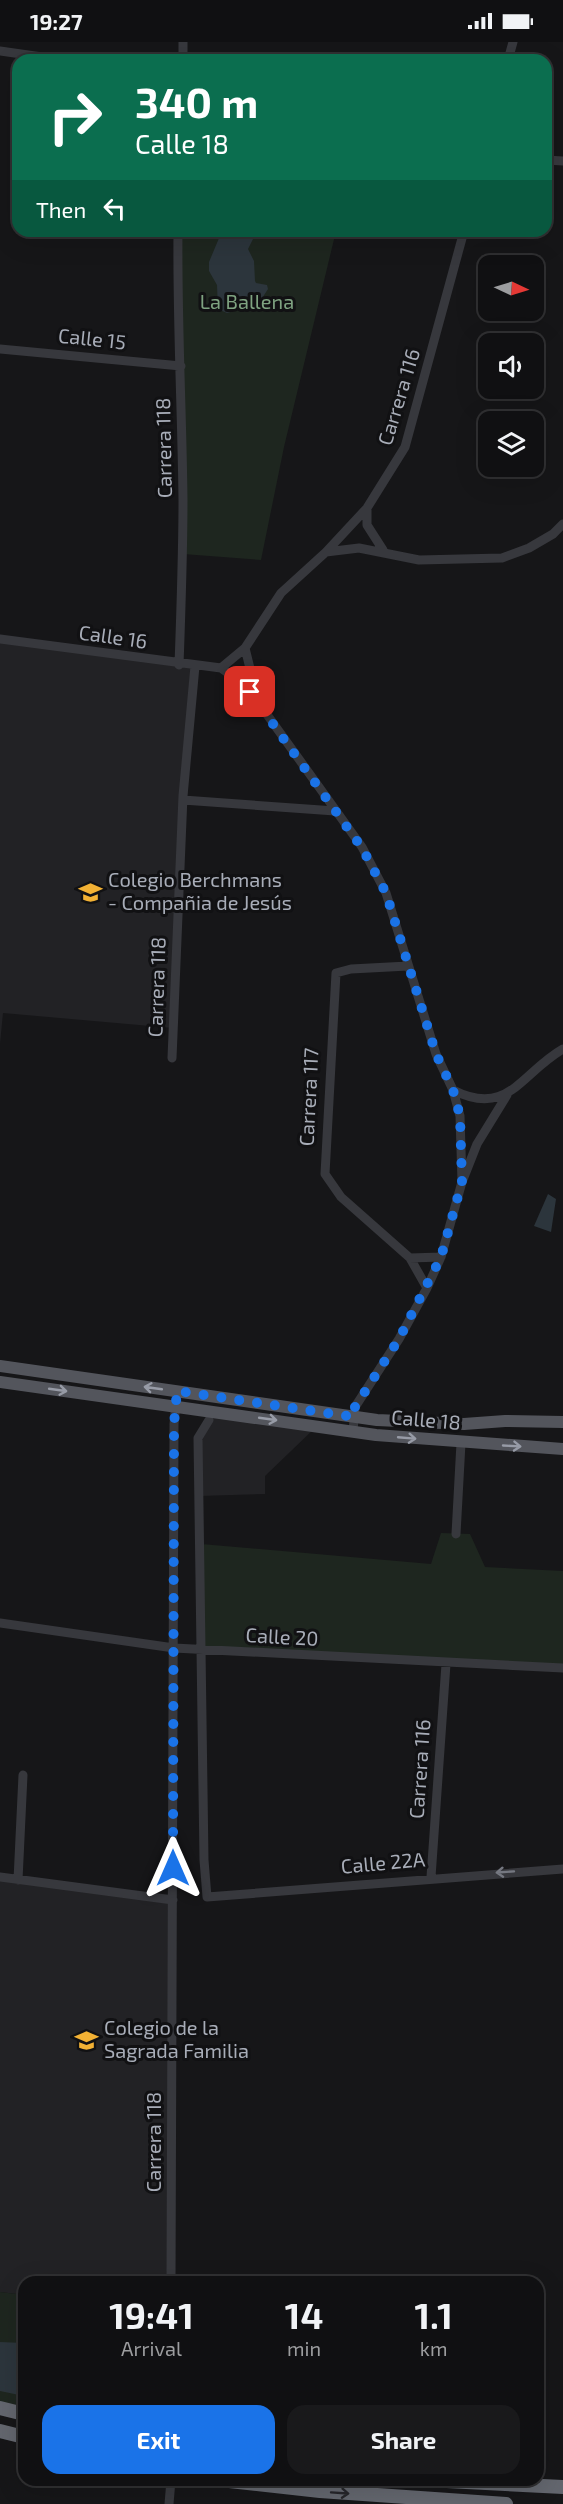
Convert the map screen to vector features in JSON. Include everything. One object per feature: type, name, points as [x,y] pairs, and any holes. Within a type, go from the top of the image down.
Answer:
[{"type":"highway","points":[[0,2408],[18,2412]]},
{"type":"highway","points":[[0,2431],[18,2435]]},
{"type":"highway","points":[[275,2486],[506,2504]]},
{"type":"highway","points":[[544,2486],[563,2487]]},
{"type":"main road","name":"Calle 18","points":[[0,1366],[354,1417],[456,1424],[506,1421],[563,1422]]},
{"type":"main road","name":"Calle 18","points":[[0,1382],[353,1432],[461,1443],[563,1449]]},
{"type":"street","points":[[0,51],[21,54]]},
{"type":"street","name":"Carrera 118","points":[[178,237],[177,315],[181,366],[183,554],[178,665]]},
{"type":"street","name":"Carrera 116","points":[[221,668],[245,648],[281,593],[327,552],[367,508],[405,447],[462,237]]},
{"type":"street","name":"Calle 15","points":[[0,348],[181,366]]},
{"type":"street","points":[[367,508],[368,525],[382,550]]},
{"type":"street","points":[[327,552],[359,548],[382,550],[419,560],[502,558],[529,548],[553,534],[563,524]]},
{"type":"street","name":"Calle 16","points":[[0,639],[178,665],[221,668]]},
{"type":"street","points":[[245,648],[258,702]]},
{"type":"street","name":"Carrera 118","points":[[172,1058],[183,800],[195,666]]},
{"type":"street","points":[[221,668],[241,682],[258,702],[362,848],[386,893],[436,1054],[453,1090],[460,1116],[462,1182]]},
{"type":"street","points":[[183,800],[335,811]]},
{"type":"street","name":"Carrera 117","points":[[408,966],[351,969],[336,973],[324,1158],[325,1174],[331,1186],[410,1258],[428,1288]]},
{"type":"street","points":[[353,1432],[355,1407],[399,1339],[428,1288],[441,1257],[462,1182],[477,1144],[507,1095],[549,1057],[563,1049]]},
{"type":"street","points":[[453,1090],[470,1099],[490,1100],[507,1095]]},
{"type":"street","points":[[410,1258],[441,1257]]},
{"type":"street","name":"Carrera 118","points":[[171,2276],[177,1391]]},
{"type":"street","points":[[201,1650],[198,1438],[209,1420]]},
{"type":"street","points":[[456,1534],[461,1443]]},
{"type":"street","name":"Calle 20","points":[[0,1623],[174,1648],[446,1664],[563,1668]]},
{"type":"street","name":"Calle 22A","points":[[201,1650],[204,1860],[207,1897],[431,1877],[563,1869]]},
{"type":"street","name":"Carrera 116","points":[[431,1877],[446,1664]]},
{"type":"street","points":[[18,1880],[23,1775]]},
{"type":"street","points":[[0,1877],[173,1900]]},
{"type":"street","points":[[169,2504],[170,2486]]},
{"type":"shaded area","points":[[219,237],[254,237],[248,249],[254,261],[255,281],[267,285],[268,289],[259,303],[227,313],[218,309],[217,285],[209,271],[209,262]]},
{"type":"shaded area","name":"Colegio Berchmans - Compañia de Jesús","points":[[0,639],[195,666],[173,1028],[3,1013],[0,1044]]},
{"type":"shaded area","points":[[548,1194],[556,1199],[551,1232],[534,1226]]},
{"type":"shaded area","points":[[219,1413],[317,1426],[265,1476],[265,1494],[199,1496],[198,1438],[204,1426]]},
{"type":"shaded area","name":"Colegio de la Sagrada Familia","points":[[0,1877],[173,1900],[171,2276],[18,2276],[18,2294],[0,2292]]},
{"type":"shaded area","points":[[0,2342],[18,2343],[18,2395],[0,2391]]},
{"type":"green space","name":"La Ballena","points":[[178,237],[335,237],[284,447],[261,560],[183,554]]},
{"type":"green space","points":[[441,1533],[470,1534],[485,1567],[563,1571],[563,1668],[201,1650],[201,1544],[431,1564]]},
{"type":"green space","points":[[0,2292],[18,2294],[18,2412],[0,2408]]},
{"type":"place","name":"Colegio Berchmans - Compañia de Jesús","points":[[90,892]]},
{"type":"place","name":"Colegio de la Sagrada Familia","points":[[86,2040]]},
{"type":"route","points":[[173,1868],[174,1424],[177,1391],[354,1417],[355,1407],[399,1339],[428,1288],[441,1257],[462,1182],[460,1116],[453,1090],[436,1054],[386,893],[362,848],[250,692]]}]
